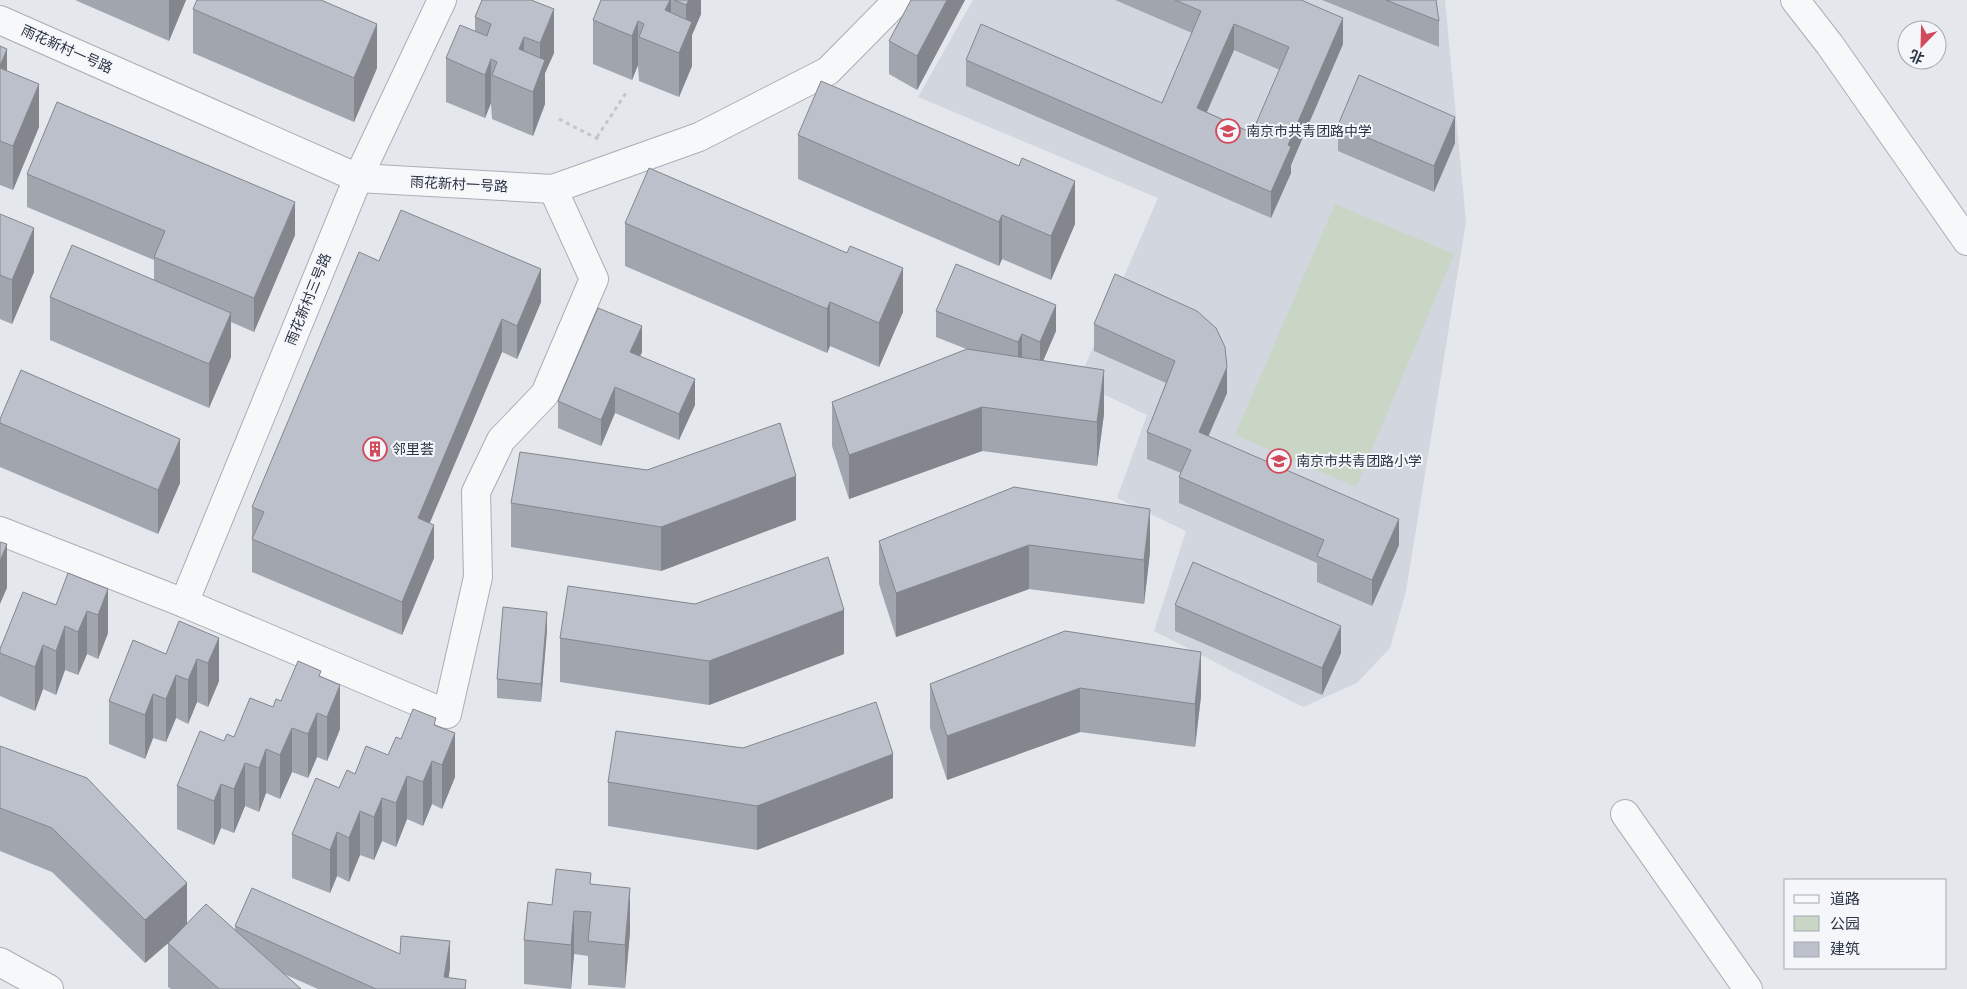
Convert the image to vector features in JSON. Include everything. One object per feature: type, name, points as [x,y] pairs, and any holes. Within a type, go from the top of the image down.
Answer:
[{"type":"street","name":"雨花新村三号路","points":[[184,603],[358,178],[442,0]]},
{"type":"street","name":"雨花新村一号路","points":[[0,20],[358,178],[553,189],[699,137],[828,71],[898,0]]},
{"type":"street","points":[[1795,0],[1830,45],[1967,241]]},
{"type":"street","points":[[0,530],[184,603],[447,714],[478,577],[476,492],[501,440],[545,394],[594,279],[553,189]]},
{"type":"street","points":[[1625,814],[1748,989]]},
{"type":"street","points":[[0,962],[49,989]]},
{"type":"path","points":[[597,137],[626,93]]},
{"type":"shaded area","points":[[973,0],[1445,0],[1466,222],[1406,591],[1390,648],[1357,683],[1303,707],[1154,631],[1186,531],[1117,498],[1147,415],[1078,382],[1158,198],[918,97]]},
{"type":"green space","points":[[1335,204],[1454,254],[1356,487],[1235,435]]},
{"type":"building","points":[[197,0],[321,0],[377,24],[354,78],[193,9]]},
{"type":"building","points":[[482,0],[531,0],[554,9],[540,43],[524,37],[519,49],[545,60],[533,92],[492,75],[497,62],[491,59],[485,75],[446,58],[460,25],[487,36],[491,24],[475,17]]},
{"type":"building","points":[[601,0],[670,0],[665,10],[692,22],[679,53],[639,37],[644,24],[638,21],[632,36],[593,20]]},
{"type":"building","points":[[674,0],[689,0],[686,5]]},
{"type":"building","points":[[911,0],[947,0],[917,56],[889,41]]},
{"type":"building","points":[[1175,0],[1301,0],[1343,18],[1288,145],[1291,147],[1271,192],[966,60],[981,24],[1162,103],[1201,11]],"holes":[[[1234,24],[1289,47],[1252,133],[1197,108]]]},
{"type":"building","points":[[1386,0],[1436,0],[1439,21]]},
{"type":"building","points":[[0,46],[7,49],[0,66]]},
{"type":"building","points":[[0,68],[39,84],[13,146],[0,141]]},
{"type":"building","points":[[1359,75],[1455,117],[1434,166],[1338,125]]},
{"type":"building","points":[[821,81],[1019,166],[1022,158],[1075,181],[1051,236],[1002,215],[999,222],[798,135]]},
{"type":"building","points":[[57,102],[295,202],[254,298],[154,257],[165,231],[27,174]]},
{"type":"building","points":[[649,168],[847,253],[850,246],[903,268],[879,323],[830,302],[827,309],[625,223]]},
{"type":"building","name":"邻里荟","points":[[401,210],[541,269],[517,326],[502,319],[418,518],[434,525],[402,602],[252,539],[264,512],[252,507],[359,252],[379,261]]},
{"type":"building","points":[[0,214],[34,228],[12,280],[0,275]]},
{"type":"building","points":[[72,245],[231,313],[209,364],[50,297]]},
{"type":"building","points":[[956,264],[1056,305],[1040,342],[1022,334],[1018,342],[936,311]]},
{"type":"building","points":[[1115,274],[1197,311],[1216,328],[1225,347],[1227,367],[1199,432],[1399,519],[1372,580],[1317,556],[1324,540],[1179,477],[1191,450],[1147,432],[1175,361],[1094,324]]},
{"type":"building","points":[[598,308],[642,326],[630,352],[695,379],[679,414],[615,387],[601,420],[558,401]]},
{"type":"building","points":[[967,349],[1104,370],[1097,422],[982,407],[849,455],[832,402]]},
{"type":"building","points":[[21,370],[180,439],[158,490],[0,423]]},
{"type":"building","points":[[780,423],[796,476],[661,527],[511,503],[520,452],[647,470]]},
{"type":"building","points":[[1014,487],[1150,509],[1144,560],[1029,545],[896,593],[879,541]]},
{"type":"building","points":[[0,542],[7,544],[0,561]]},
{"type":"building","points":[[828,557],[844,610],[709,661],[560,638],[568,586],[695,604]]},
{"type":"building","points":[[1193,562],[1341,626],[1322,668],[1175,605]]},
{"type":"building","points":[[68,573],[108,589],[98,615],[87,611],[78,632],[65,626],[56,651],[43,645],[35,667],[0,653],[23,592],[56,605]]},
{"type":"building","points":[[503,607],[547,612],[541,684],[497,679]]},
{"type":"building","points":[[179,621],[219,638],[208,663],[197,659],[188,680],[176,675],[166,699],[153,694],[145,715],[109,701],[133,640],[166,654]]},
{"type":"building","points":[[1065,631],[1201,652],[1195,704],[1080,688],[947,736],[930,684]]},
{"type":"building","points":[[298,661],[321,671],[319,676],[340,685],[327,717],[317,713],[308,734],[292,728],[280,755],[266,749],[259,768],[245,763],[234,789],[221,784],[214,801],[177,786],[200,731],[224,741],[227,734],[234,737],[250,698],[273,707],[276,699],[281,701]]},
{"type":"building","points":[[876,702],[893,754],[757,806],[608,782],[616,731],[743,748]]},
{"type":"building","points":[[413,709],[436,718],[434,725],[455,733],[442,765],[432,761],[423,782],[407,776],[396,803],[382,798],[374,817],[360,811],[349,838],[337,832],[330,850],[292,834],[316,778],[339,788],[347,770],[355,774],[366,746],[388,755],[396,737],[401,739]]},
{"type":"building","points":[[0,746],[87,778],[187,883],[145,920],[52,828],[0,808]]},
{"type":"building","points":[[556,869],[591,873],[590,884],[630,888],[625,945],[588,941],[591,912],[574,911],[571,945],[524,940],[528,902],[552,905]]},
{"type":"building","points":[[252,888],[400,954],[401,936],[450,941],[444,977],[466,980],[465,989],[376,989],[235,926]]},
{"type":"building","points":[[206,904],[301,989],[219,989],[168,943]]},
{"type":"place","name":"南京市共青团路中学","points":[[1228,131]]},
{"type":"place","name":"邻里荟","points":[[375,449]]},
{"type":"place","name":"南京市共青团路小学","points":[[1279,461]]}]
